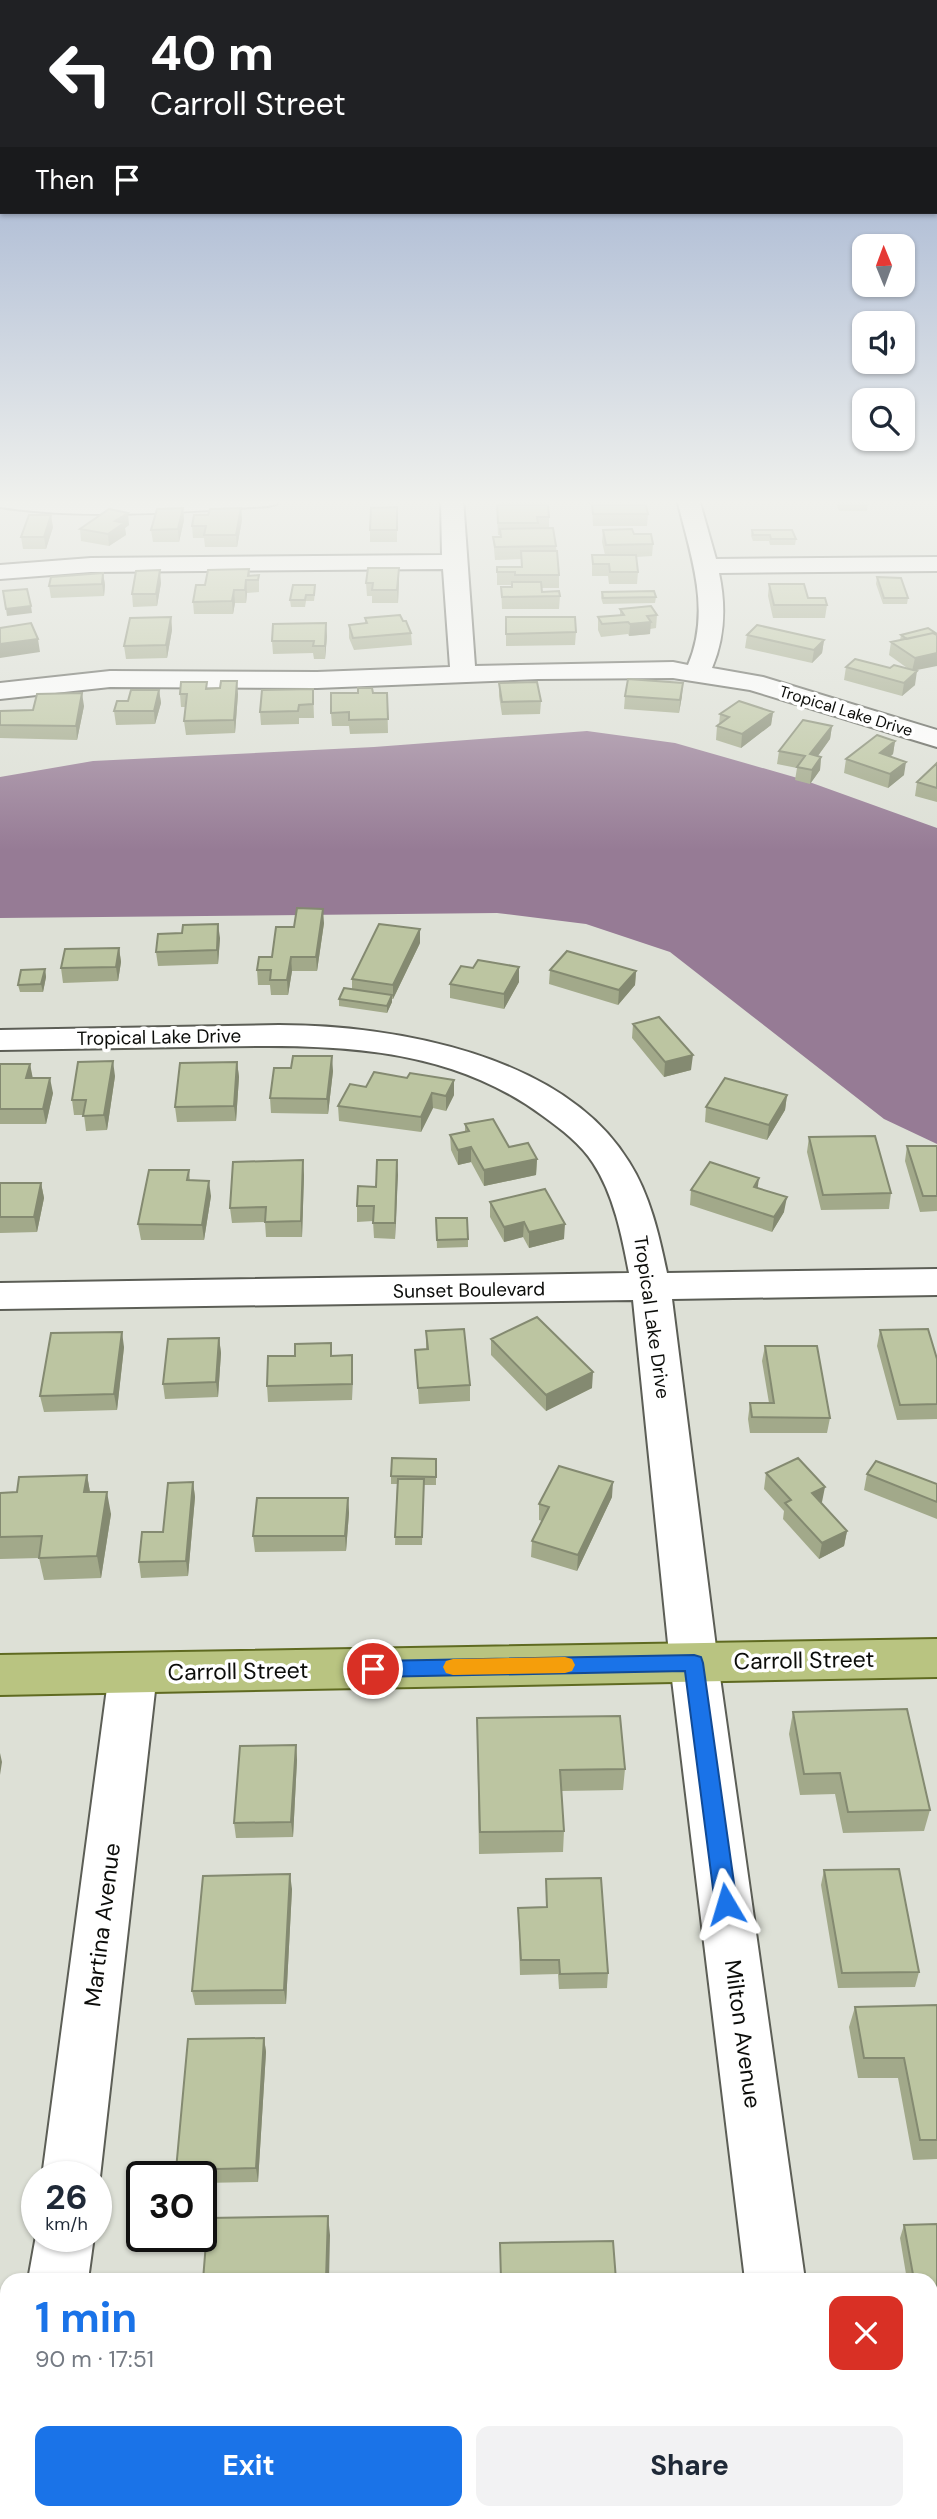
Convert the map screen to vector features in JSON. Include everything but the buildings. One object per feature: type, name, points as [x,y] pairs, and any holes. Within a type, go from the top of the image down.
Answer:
[{"type":"main road","name":"Carroll Street","points":[[0,1675],[937,1658]]},
{"type":"street","points":[[458,617],[463,673]]},
{"type":"street","points":[[696,673],[704,659],[712,617]]},
{"type":"street","name":"Tropical Lake Drive","points":[[0,691],[110,679],[317,680],[643,669],[696,673],[766,686],[937,739]]},
{"type":"street","name":"Tropical Lake Drive","points":[[0,1040],[309,1035],[366,1040],[430,1051],[481,1068],[524,1087],[564,1114],[603,1150],[641,1232],[651,1288],[694,1663]]},
{"type":"street","name":"Sunset Boulevard","points":[[0,1296],[937,1282]]},
{"type":"street","name":"Milton Avenue","points":[[694,1663],[774,2273]]},
{"type":"street","name":"Martina Avenue","points":[[73,2161],[133,1673]]},
{"type":"street","points":[[59,2273],[62,2252]]},
{"type":"shaded area","points":[[587,731],[675,743],[801,779],[937,828],[937,1144],[884,1119],[670,952],[586,924],[497,913],[0,918],[0,777],[93,761],[374,747]]},
{"type":"slow traffic","points":[[453,1667],[565,1665]]},
{"type":"route","points":[[373,1669],[694,1663],[726,1904]]}]
